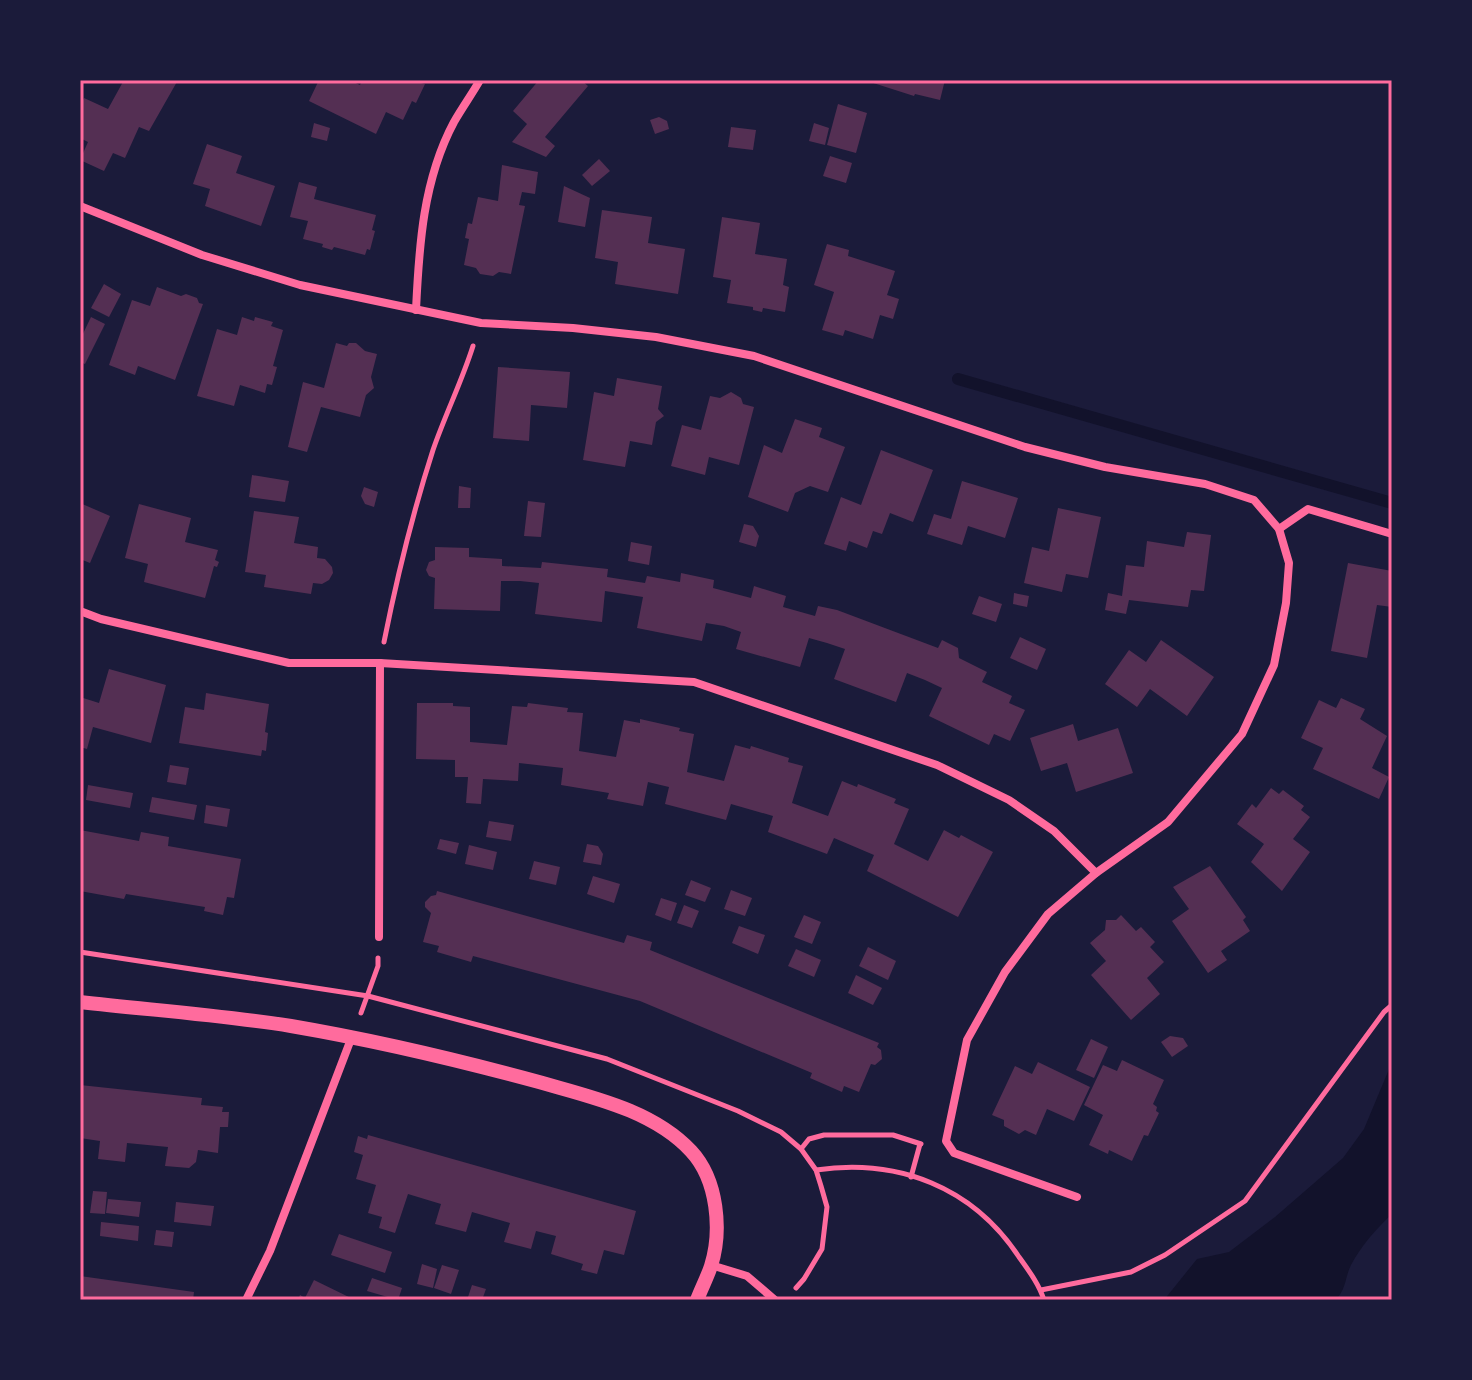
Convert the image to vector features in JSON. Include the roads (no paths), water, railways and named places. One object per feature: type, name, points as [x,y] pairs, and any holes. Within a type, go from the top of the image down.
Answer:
[{"type":"street","points":[[416,310],[420,237],[432,177],[453,124],[480,80]]},
{"type":"street","points":[[80,206],[216,259],[300,285],[481,323],[656,337],[754,356],[1025,447],[1105,467],[1205,484],[1254,500],[1279,529],[1289,563],[1274,665],[1242,734],[1168,822],[1096,873],[1048,914],[1005,972],[967,1040],[946,1141],[954,1153],[1077,1197]]},
{"type":"street","points":[[1279,529],[1308,509],[1392,534]]},
{"type":"street","points":[[80,611],[101,619],[289,663],[380,663],[694,682],[937,765],[1009,800],[1054,831],[1096,873]]},
{"type":"street","points":[[379,937],[380,663]]},
{"type":"street","points":[[80,1002],[290,1026],[490,1069],[612,1103],[662,1128],[691,1152],[707,1174],[713,1194],[716,1227],[711,1265],[697,1300]]},
{"type":"street","points":[[246,1300],[270,1251],[351,1039]]},
{"type":"street","points":[[711,1265],[747,1276],[775,1300]]},
{"type":"waterway","points":[[958,379],[1392,503]]}]
